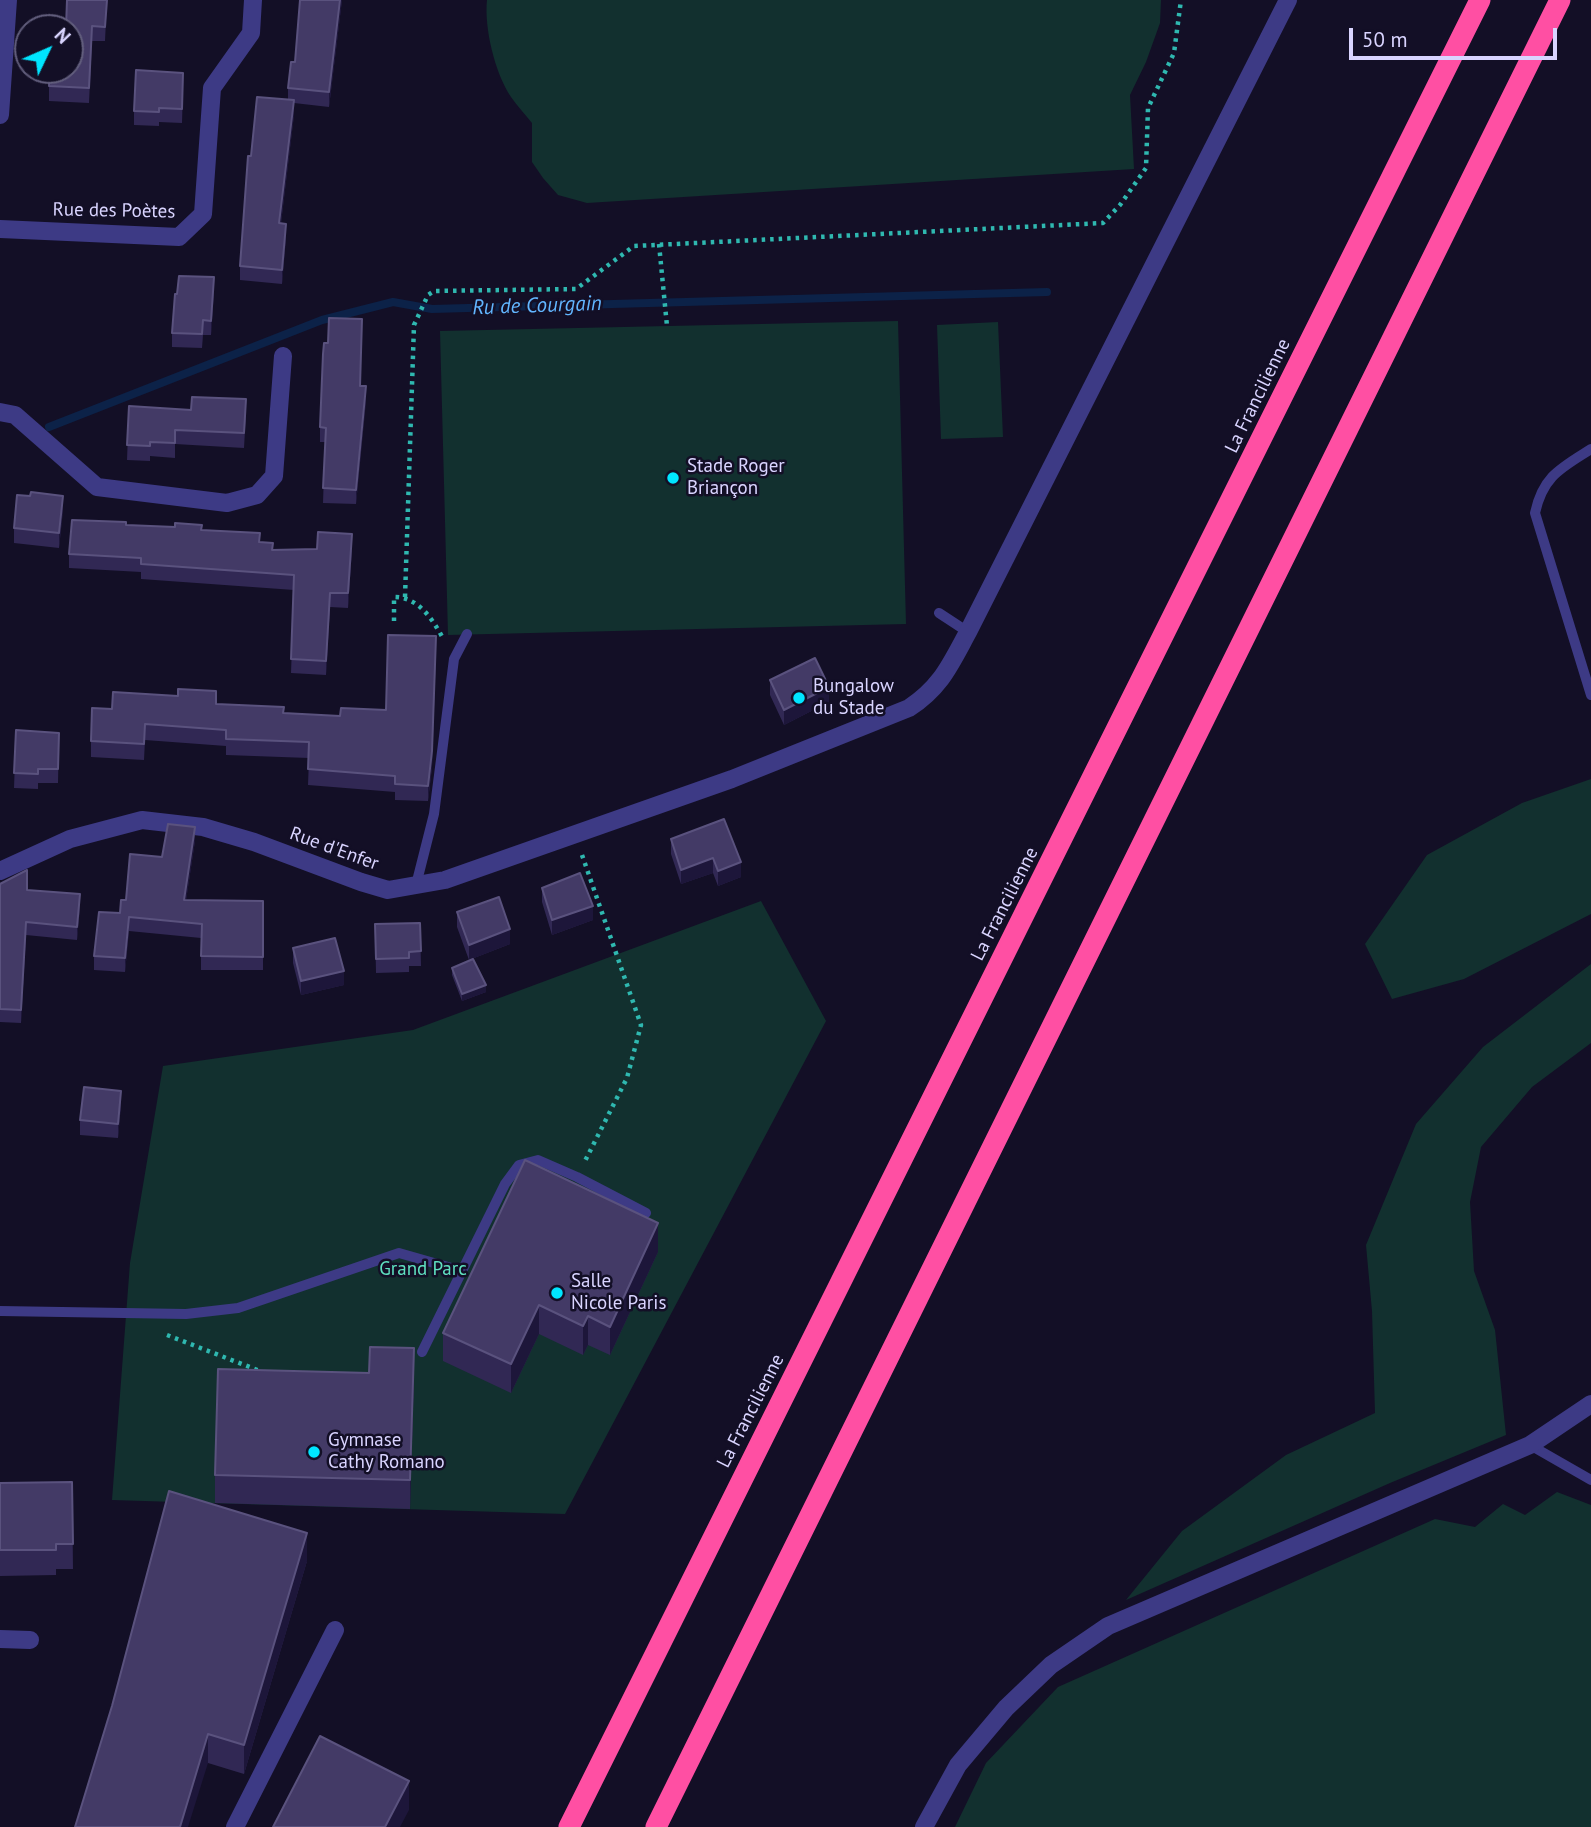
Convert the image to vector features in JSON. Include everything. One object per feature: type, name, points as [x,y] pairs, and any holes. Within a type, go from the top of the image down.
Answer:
[{"type":"highway","name":"La Francilienne","points":[[569,1827],[1480,0]]},
{"type":"highway","points":[[656,1827],[1560,0]]},
{"type":"street","points":[[0,114],[8,0]]},
{"type":"street","name":"Rue des Poètes","points":[[0,229],[179,237],[202,214],[212,88],[251,33],[253,0]]},
{"type":"street","name":"Rue d'Enfer","points":[[0,871],[70,839],[142,820],[203,827],[254,842],[388,890],[445,880],[732,779],[909,708],[928,696],[944,677],[968,632],[1288,0]]},
{"type":"street","points":[[0,412],[15,415],[97,487],[227,503],[257,495],[274,476],[283,356]]},
{"type":"street","points":[[924,1827],[958,1765],[1006,1708],[1051,1665],[1108,1626],[1530,1445],[1591,1404]]},
{"type":"street","points":[[235,1827],[335,1630]]},
{"type":"street","points":[[0,1639],[30,1640]]},
{"type":"lane","points":[[1591,449],[1554,472],[1539,493],[1535,513],[1591,695]]},
{"type":"lane","points":[[939,613],[968,632]]},
{"type":"lane","points":[[416,885],[435,814],[454,659],[467,634]]},
{"type":"lane","points":[[422,1352],[505,1184],[519,1165],[538,1160],[646,1213]]},
{"type":"lane","points":[[0,1311],[186,1314],[238,1308],[399,1253],[462,1271]]},
{"type":"lane","points":[[1530,1445],[1591,1480]]},
{"type":"path","points":[[405,597],[414,325],[428,295],[434,291],[576,289],[634,246],[1103,223],[1120,205],[1146,168],[1148,108],[1174,53],[1181,0]]},
{"type":"path","points":[[659,244],[667,326]]},
{"type":"path","points":[[394,621],[394,597],[405,597],[420,607],[435,623],[454,659]]},
{"type":"path","points":[[575,834],[641,1025],[627,1078],[577,1177]]},
{"type":"path","points":[[161,1332],[267,1374]]},
{"type":"green space","points":[[487,0],[1161,0],[1160,23],[1130,95],[1134,169],[587,203],[558,195],[532,162],[532,123],[511,97],[500,76],[489,37]]},
{"type":"green space","name":"Stade Roger Briançon","points":[[898,321],[906,624],[448,635],[440,331]]},
{"type":"green space","points":[[998,322],[1003,437],[941,439],[937,325]]},
{"type":"green space","points":[[1591,779],[1591,914],[1464,979],[1392,999],[1365,944],[1427,855],[1522,803]]},
{"type":"green space","name":"Grand Parc","points":[[761,901],[826,1021],[565,1514],[112,1500],[130,1263],[163,1066],[413,1030]]},
{"type":"green space","points":[[1591,964],[1591,1043],[1532,1087],[1481,1147],[1470,1202],[1474,1271],[1495,1330],[1506,1435],[1390,1483],[1126,1600],[1182,1531],[1286,1455],[1375,1413],[1372,1311],[1366,1245],[1416,1124],[1483,1047]]},
{"type":"green space","points":[[1557,1492],[1591,1505],[1591,1827],[955,1827],[986,1763],[1058,1687],[1435,1519],[1475,1527],[1503,1504],[1525,1515]]},
{"type":"building","points":[[67,0],[107,0],[105,27],[92,26],[89,88],[49,86],[84,84],[84,14],[66,14]]},
{"type":"building","points":[[300,0],[340,0],[329,92],[288,88],[291,62],[295,62]]},
{"type":"building","points":[[136,70],[183,73],[182,109],[134,111]]},
{"type":"building","points":[[257,97],[294,100],[279,223],[286,224],[282,270],[240,266],[248,156],[251,156]]},
{"type":"building","points":[[179,276],[214,277],[211,321],[203,320],[202,334],[172,333]]},
{"type":"building","points":[[329,318],[362,319],[360,386],[366,386],[356,490],[323,488],[326,428],[320,427],[323,354],[324,343],[328,343]]},
{"type":"building","points":[[192,397],[246,399],[244,433],[175,430],[175,443],[127,445],[129,406],[191,410]]},
{"type":"building","points":[[31,492],[63,496],[59,533],[14,528],[17,495],[30,496]]},
{"type":"building","points":[[72,520],[175,527],[175,523],[202,525],[201,530],[260,533],[259,542],[273,543],[272,550],[317,549],[318,532],[352,534],[348,593],[330,593],[326,661],[291,659],[294,575],[141,564],[141,558],[69,554]]},
{"type":"building","points":[[388,635],[436,636],[432,751],[428,786],[395,784],[395,776],[308,769],[309,742],[226,739],[226,730],[145,724],[144,744],[91,741],[92,708],[112,709],[113,692],[178,696],[178,689],[216,691],[216,704],[284,707],[283,713],[340,716],[341,708],[386,710]]},
{"type":"building","points":[[815,658],[829,687],[784,710],[770,680]]},
{"type":"building","points":[[16,730],[59,733],[58,769],[38,769],[38,774],[14,773]]},
{"type":"building","points":[[724,819],[741,862],[718,871],[713,858],[681,870],[671,839]]},
{"type":"building","points":[[168,824],[195,827],[184,900],[263,901],[263,957],[201,956],[202,924],[129,917],[125,958],[94,956],[99,912],[120,913],[121,900],[126,900],[130,854],[162,857]]},
{"type":"building","points":[[27,870],[27,890],[80,894],[77,927],[26,922],[21,1010],[0,1009],[0,884]]},
{"type":"building","points":[[580,873],[593,906],[552,920],[542,888]]},
{"type":"building","points":[[499,897],[510,929],[469,945],[457,912]]},
{"type":"building","points":[[420,923],[421,951],[409,952],[409,958],[376,959],[375,924]]},
{"type":"building","points":[[335,938],[344,971],[301,981],[293,948]]},
{"type":"building","points":[[473,959],[486,985],[462,994],[452,968]]},
{"type":"building","points":[[84,1087],[121,1091],[118,1124],[80,1120]]},
{"type":"building","name":"Salle Nicole Paris","points":[[525,1160],[658,1223],[610,1327],[588,1316],[583,1326],[539,1305],[511,1364],[443,1333]]},
{"type":"building","name":"Gymnase Cathy Romano","points":[[370,1347],[414,1348],[410,1480],[215,1475],[218,1369],[369,1373]]},
{"type":"building","points":[[72,1482],[73,1544],[56,1544],[56,1550],[0,1550],[0,1483]]},
{"type":"building","points":[[169,1491],[307,1533],[244,1745],[208,1734],[180,1827],[75,1827],[112,1706]]},
{"type":"building","points":[[320,1736],[409,1781],[385,1827],[273,1827]]},
{"type":"waterway","name":"Ru de Courgain","points":[[49,427],[322,320],[393,302],[432,309],[1047,292]]},
{"type":"place","name":"Stade Roger Briançon","points":[[673,478]]},
{"type":"place","name":"Bungalow du Stade","points":[[799,698]]},
{"type":"place","name":"Salle Nicole Paris","points":[[557,1293]]},
{"type":"place","name":"Gymnase Cathy Romano","points":[[314,1452]]}]
